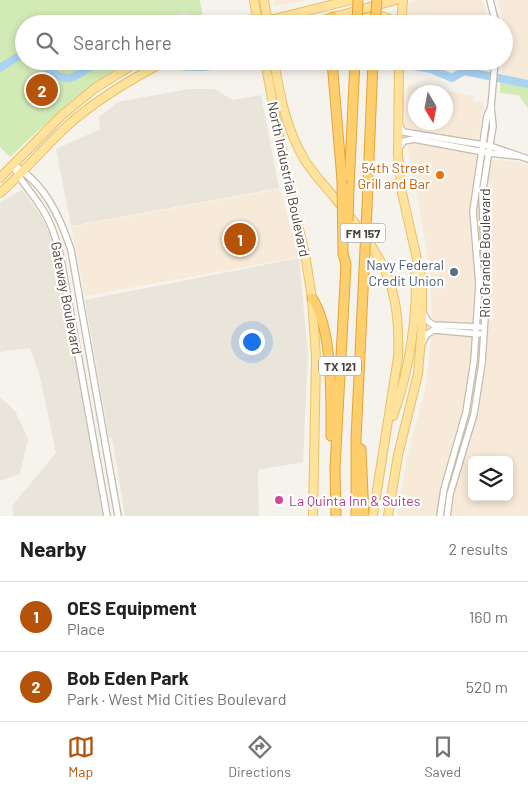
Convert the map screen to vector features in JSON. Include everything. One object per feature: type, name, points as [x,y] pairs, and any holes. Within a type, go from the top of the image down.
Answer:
[{"type":"highway","points":[[357,15],[358,0]]},
{"type":"highway","points":[[376,15],[377,0]]},
{"type":"highway","points":[[332,70],[342,180],[343,254],[346,264]]},
{"type":"highway","name":"TX 121","points":[[336,516],[335,468],[355,70]]},
{"type":"highway","name":"TX 121","points":[[356,516],[359,377],[373,70]]},
{"type":"highway","points":[[312,298],[317,305],[329,361],[331,452],[335,468]]},
{"type":"highway","points":[[359,377],[364,516]]},
{"type":"main road","points":[[254,0],[256,15]]},
{"type":"main road","points":[[264,0],[267,15]]},
{"type":"main road","points":[[316,9],[325,0]]},
{"type":"main road","points":[[294,15],[334,2],[351,0]]},
{"type":"main road","points":[[349,15],[396,0]]},
{"type":"main road","points":[[402,15],[403,0]]},
{"type":"main road","points":[[333,15],[334,2]]},
{"type":"main road","points":[[0,178],[59,117],[95,88],[124,70]]},
{"type":"main road","points":[[0,193],[67,126],[111,91],[150,70]]},
{"type":"main road","name":"North Industrial Boulevard","points":[[266,70],[289,189],[305,254],[312,298],[316,357],[313,516]]},
{"type":"main road","name":"North Industrial Boulevard","points":[[276,70],[288,125],[305,161],[374,246],[388,275],[396,304],[399,332],[398,357],[386,434]]},
{"type":"main road","points":[[388,516],[398,456],[418,374],[422,311],[422,281],[402,193],[398,155],[398,70]]},
{"type":"main road","points":[[386,434],[395,410],[414,320],[416,282],[412,234]]},
{"type":"main road","name":"FM 157","points":[[373,516],[386,434]]},
{"type":"street","points":[[490,0],[494,15]]},
{"type":"street","name":"Rio Grande Boulevard","points":[[447,516],[456,472],[466,443],[479,388],[486,284],[481,211],[493,126],[491,106],[494,70]]},
{"type":"street","name":"Rio Grande Boulevard","points":[[440,516],[449,470],[471,390],[477,331],[479,284],[473,211],[482,145],[487,116],[491,106]]},
{"type":"street","points":[[397,120],[403,132],[481,152],[519,156]]},
{"type":"street","points":[[398,155],[400,144],[414,139],[490,146],[528,159]]},
{"type":"street","name":"Gateway Boulevard","points":[[13,165],[47,196],[64,229],[71,250],[118,516]]},
{"type":"street","name":"Gateway Boulevard","points":[[21,174],[53,228],[60,254],[107,516]]},
{"type":"street","points":[[422,311],[433,325],[477,331]]},
{"type":"street","points":[[420,347],[426,334],[434,330],[484,331]]},
{"type":"street","points":[[85,394],[96,392]]},
{"type":"street","points":[[449,470],[456,472]]},
{"type":"shaded area","points":[[274,0],[309,0],[275,6]]},
{"type":"shaded area","points":[[417,0],[482,0],[486,15],[406,15],[407,4]]},
{"type":"shaded area","points":[[498,0],[528,0],[528,82],[502,74],[503,70],[513,70],[513,15],[502,15]]},
{"type":"shaded area","points":[[183,12],[192,15],[174,15]]},
{"type":"shaded area","points":[[408,85],[408,130],[453,130],[453,92],[474,96],[474,101],[484,102],[476,158],[518,162],[528,166],[528,516],[397,516],[406,461],[424,394],[429,360],[432,312],[425,240],[404,126]]},
{"type":"shaded area","points":[[189,89],[214,89],[233,100],[261,95],[279,188],[71,226],[56,149],[100,129],[99,117],[118,102]]},
{"type":"shaded area","points":[[280,189],[299,257],[85,296],[71,227]]},
{"type":"shaded area","points":[[22,190],[41,215],[52,239],[58,263],[103,516],[13,516],[12,506],[56,453],[40,377],[30,348],[0,352],[0,202]]},
{"type":"shaded area","points":[[299,258],[308,354],[303,462],[258,470],[259,516],[125,516],[112,438],[109,438],[85,300]]},
{"type":"shaded area","points":[[0,397],[15,411],[28,439],[20,474],[0,481]]},
{"type":"green space","points":[[0,0],[200,0],[202,15],[15,15],[15,70],[115,70],[82,93],[10,157],[0,147]]},
{"type":"green space","points":[[500,81],[528,88],[528,108],[518,95],[500,93]]},
{"type":"waterway","points":[[0,68],[15,58]]},
{"type":"waterway","points":[[49,70],[66,78],[72,78],[86,70]]},
{"type":"waterway","points":[[433,70],[452,78],[464,71],[528,84]]},
{"type":"place","name":"Bob Eden Park","points":[[42,90]]},
{"type":"place","name":"54th Street Grill and Bar","points":[[440,175]]},
{"type":"place","name":"OES Equipment","points":[[240,239]]},
{"type":"place","name":"Navy Federal Credit Union","points":[[454,272]]},
{"type":"place","name":"La Quinta Inn & Suites","points":[[279,500]]}]
